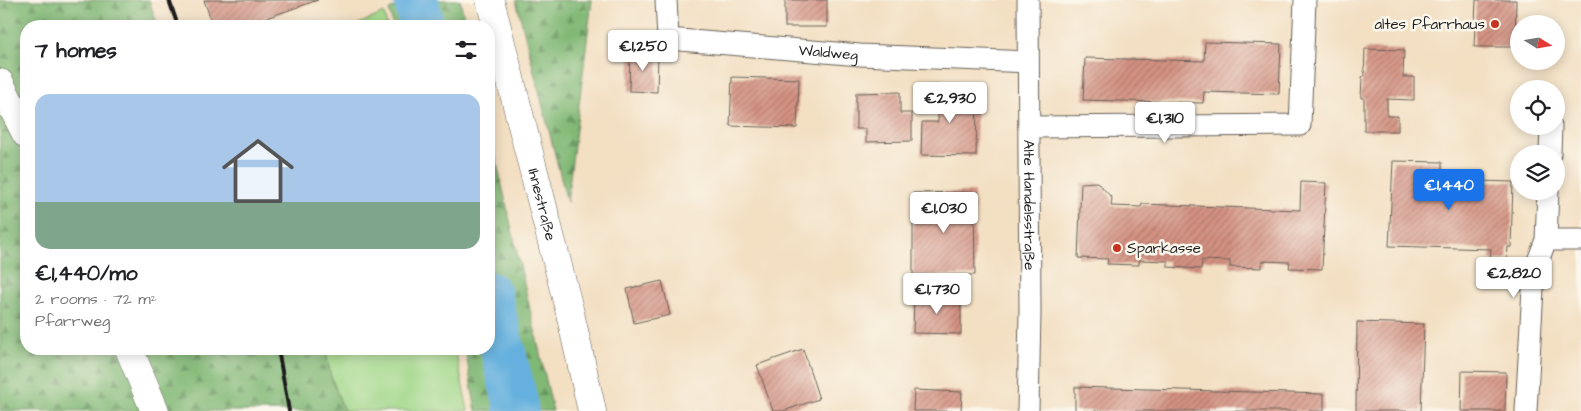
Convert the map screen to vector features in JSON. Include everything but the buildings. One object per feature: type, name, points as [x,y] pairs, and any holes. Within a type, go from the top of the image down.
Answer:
[{"type":"main road","name":"Ihnestraße","points":[[490,0],[570,313],[592,411]]},
{"type":"main road","points":[[0,83],[20,122]]},
{"type":"main road","points":[[132,355],[155,411]]},
{"type":"street","name":"Waldweg","points":[[666,0],[668,40],[860,55],[1028,62]]},
{"type":"street","name":"Alte Handelsstraße","points":[[1028,0],[1030,312],[1028,411]]},
{"type":"street","points":[[1029,127],[1300,125],[1305,0]]},
{"type":"street","points":[[1526,411],[1534,271],[1546,240],[1548,200]]},
{"type":"street","points":[[1546,240],[1581,240]]},
{"type":"green space","points":[[0,0],[149,0],[156,20],[20,20],[20,355],[326,355],[331,377],[344,411],[0,411]]},
{"type":"green space","points":[[410,0],[460,0],[465,20],[392,20],[389,10]]},
{"type":"green space","points":[[516,0],[592,0],[567,202]]},
{"type":"green space","points":[[384,13],[386,20],[368,20]]},
{"type":"green space","points":[[495,155],[553,411],[476,411],[466,355],[495,355]]},
{"type":"green space","points":[[326,355],[456,355],[468,411],[344,411],[331,377]]},
{"type":"waterway","points":[[416,0],[421,20]]},
{"type":"waterway","points":[[495,318],[516,411]]},
{"type":"railway","points":[[169,0],[176,20]]},
{"type":"railway","points":[[279,355],[289,411]]},
{"type":"place","name":"altes Pfarrhaus","points":[[1495,24]]},
{"type":"place","name":"Sparkasse","points":[[1117,248]]}]
